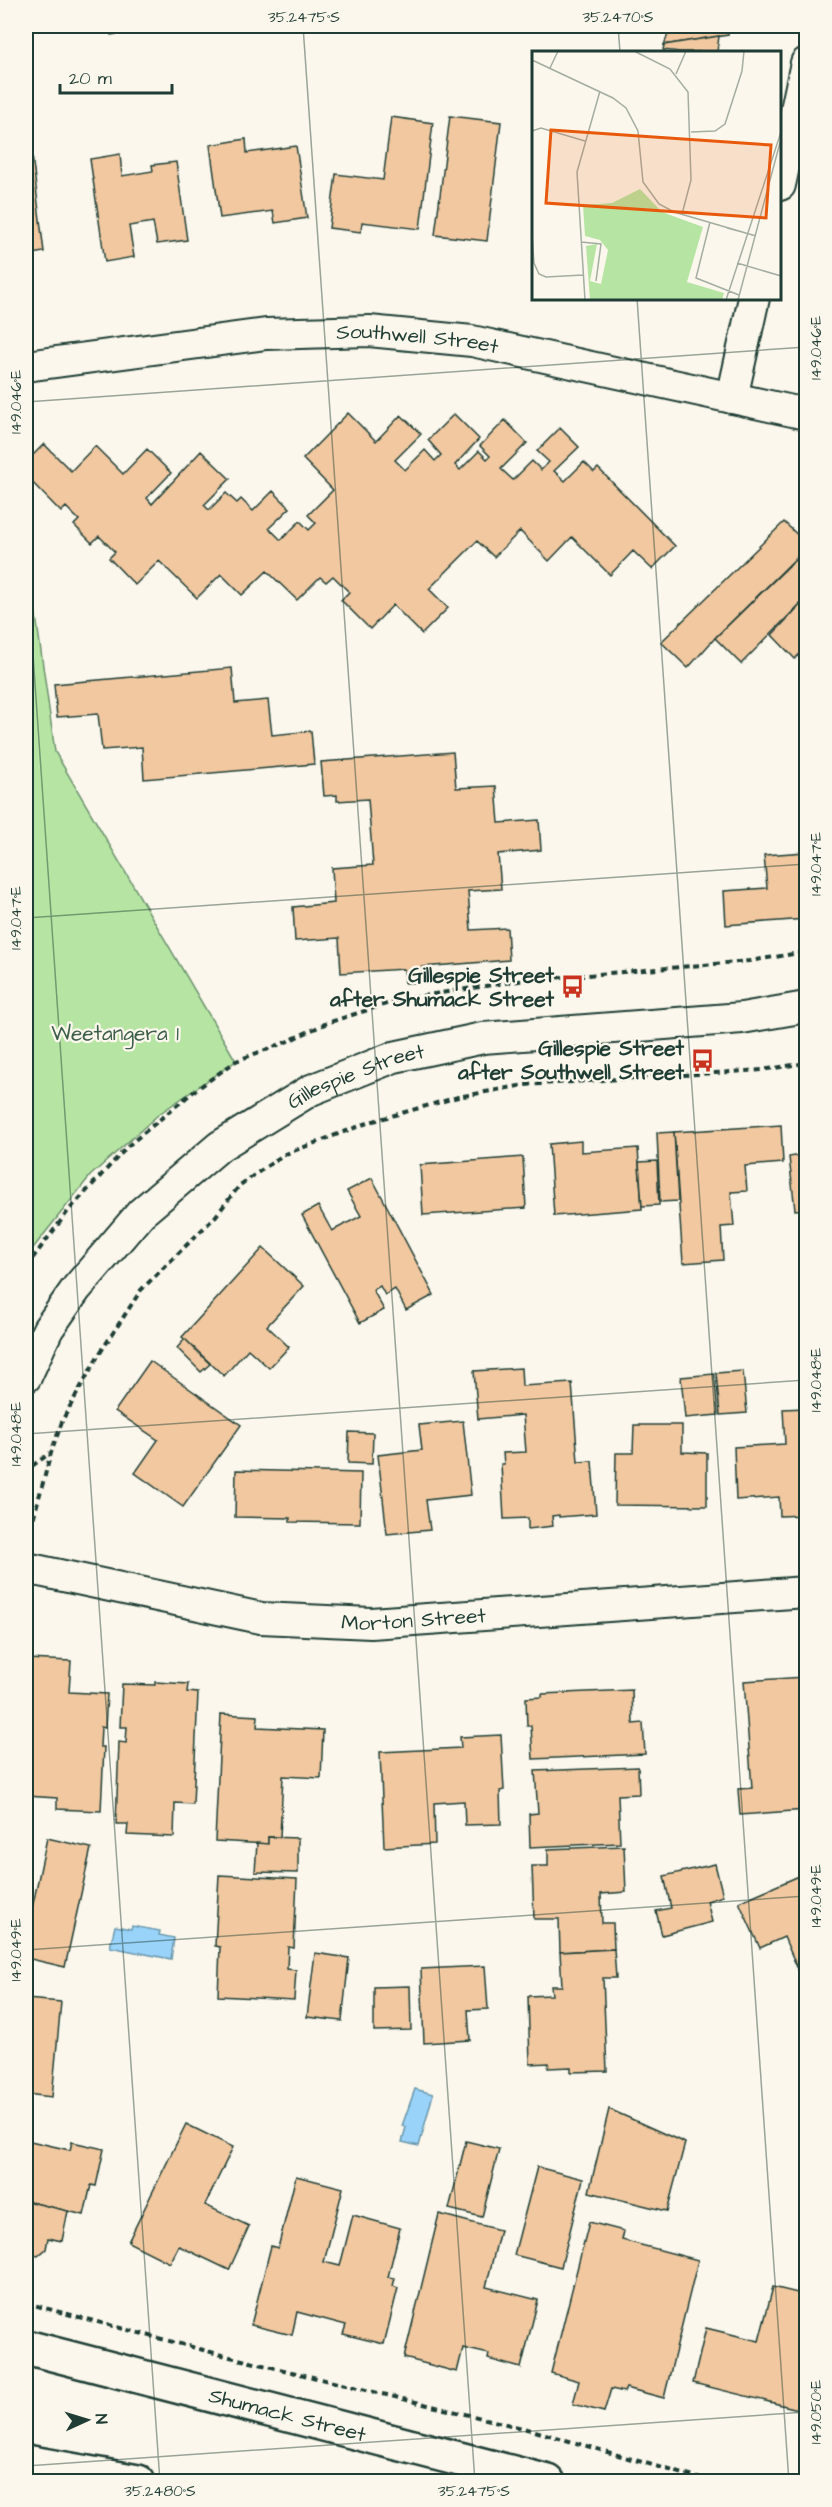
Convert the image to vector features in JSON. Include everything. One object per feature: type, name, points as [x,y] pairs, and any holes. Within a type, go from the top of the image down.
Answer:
[{"type":"street","points":[[781,180],[807,63]]},
{"type":"street","points":[[732,398],[754,300]]},
{"type":"street","name":"Southwell Street","points":[[26,366],[266,334],[369,331],[472,341],[807,414]]},
{"type":"street","name":"Gillespie Street","points":[[26,1377],[48,1329],[76,1289],[141,1213],[220,1146],[311,1090],[394,1058],[483,1038],[742,1018],[807,1006]]},
{"type":"street","name":"Morton Street","points":[[26,1568],[261,1618],[371,1623],[807,1592]]},
{"type":"street","name":"Shumack Street","points":[[26,2347],[548,2481]]},
{"type":"street","points":[[26,2462],[138,2481]]},
{"type":"path","points":[[26,1517],[31,1527],[51,1453],[63,1419],[98,1356],[141,1290],[215,1217],[240,1185],[283,1155],[370,1122],[458,1097],[524,1085],[762,1071],[807,1063]]},
{"type":"path","points":[[26,1473],[28,1469],[51,1453]]},
{"type":"path","points":[[26,2303],[226,2356],[535,2431],[711,2481]]},
{"type":"green space","name":"Weetangera 1","points":[[26,544],[55,752],[236,1061],[159,1114],[90,1176],[26,1257]]},
{"type":"water","points":[[115,1926],[131,1929],[132,1926],[160,1931],[159,1935],[174,1938],[171,1959],[110,1947]]},
{"type":"water","points":[[415,2089],[433,2094],[419,2146],[402,2142],[406,2127],[402,2126]]},
{"type":"building","points":[[109,26],[158,26],[159,28],[111,35]]},
{"type":"building","points":[[671,26],[728,26],[728,35],[664,45]]},
{"type":"building","points":[[719,36],[717,51],[672,51],[663,50],[664,45]]},
{"type":"building","points":[[450,116],[501,122],[487,241],[435,235]]},
{"type":"building","points":[[391,117],[433,123],[420,229],[362,222],[361,232],[329,228],[336,174],[383,180]]},
{"type":"building","points":[[26,123],[28,123],[44,252],[26,255]]},
{"type":"building","points":[[246,139],[247,153],[296,146],[307,218],[275,223],[273,211],[220,218],[210,145]]},
{"type":"building","points":[[120,154],[122,176],[153,171],[152,165],[176,162],[187,240],[157,244],[153,222],[129,226],[134,257],[105,262],[90,159]]},
{"type":"building","points":[[348,413],[376,441],[401,415],[421,434],[395,460],[405,470],[425,450],[435,461],[441,455],[428,440],[454,414],[479,439],[455,465],[460,470],[479,451],[487,459],[490,456],[480,446],[505,420],[527,443],[501,469],[513,480],[532,461],[541,470],[549,462],[537,451],[560,428],[579,447],[554,471],[565,481],[584,462],[594,472],[598,468],[675,546],[652,569],[633,551],[610,575],[572,537],[549,561],[520,531],[494,557],[477,541],[429,589],[448,608],[422,634],[393,605],[370,629],[341,600],[349,592],[333,576],[326,582],[320,577],[297,600],[267,571],[242,595],[221,574],[197,598],[159,561],[135,585],[109,558],[115,552],[99,536],[92,543],[74,525],[79,520],[66,507],[61,512],[26,476],[26,462],[44,444],[71,471],[95,446],[123,474],[147,449],[171,473],[147,498],[152,504],[201,451],[230,479],[204,505],[209,510],[226,493],[237,503],[241,499],[253,511],[273,491],[290,508],[269,528],[281,540],[300,521],[309,530],[316,523],[308,515],[333,490],[303,459]]},
{"type":"building","points":[[784,522],[806,543],[806,548],[688,668],[661,642]]},
{"type":"building","points":[[806,559],[806,598],[741,664],[715,638],[795,560],[801,565]]},
{"type":"building","points":[[806,599],[806,647],[795,659],[772,635]]},
{"type":"building","points":[[232,668],[235,703],[268,700],[272,735],[311,731],[314,764],[144,779],[142,747],[102,750],[98,714],[57,717],[54,684]]},
{"type":"building","points":[[453,752],[456,788],[496,786],[499,823],[539,820],[541,850],[498,854],[501,889],[468,891],[471,930],[507,928],[509,960],[422,967],[423,982],[405,983],[404,969],[341,973],[339,938],[295,941],[293,907],[334,903],[332,868],[373,865],[368,799],[337,801],[337,795],[324,796],[321,762]]},
{"type":"building","points":[[803,817],[806,817],[806,852]]},
{"type":"building","points":[[806,852],[806,919],[726,925],[724,891],[767,888],[764,855]]},
{"type":"building","points":[[781,1125],[783,1163],[745,1166],[747,1191],[731,1192],[734,1226],[721,1227],[723,1260],[683,1263],[674,1132]]},
{"type":"building","points":[[674,1132],[678,1201],[660,1202],[657,1133]]},
{"type":"building","points":[[581,1141],[581,1152],[638,1148],[642,1209],[554,1216],[549,1144]]},
{"type":"building","points":[[806,1154],[806,1209],[795,1210],[789,1157]]},
{"type":"building","points":[[523,1157],[526,1208],[423,1215],[420,1165]]},
{"type":"building","points":[[657,1161],[659,1205],[642,1206],[639,1162]]},
{"type":"building","points":[[372,1178],[434,1295],[406,1310],[395,1289],[385,1295],[380,1286],[373,1290],[384,1310],[360,1323],[302,1215],[318,1206],[332,1231],[361,1216],[347,1191]]},
{"type":"building","points":[[263,1248],[304,1286],[267,1326],[289,1347],[269,1368],[248,1349],[224,1376],[182,1337]]},
{"type":"building","points":[[185,1339],[210,1364],[201,1372],[177,1348]]},
{"type":"building","points":[[150,1361],[241,1425],[183,1507],[135,1473],[158,1440],[115,1411]]},
{"type":"building","points":[[521,1368],[522,1386],[572,1383],[578,1462],[592,1461],[596,1514],[552,1516],[553,1526],[528,1529],[528,1518],[504,1519],[501,1464],[504,1464],[503,1453],[526,1452],[523,1415],[478,1419],[474,1371]]},
{"type":"building","points":[[743,1371],[747,1413],[720,1415],[716,1373]]},
{"type":"building","points":[[714,1374],[718,1415],[685,1418],[681,1377]]},
{"type":"building","points":[[806,1408],[806,1515],[780,1516],[779,1497],[736,1500],[734,1447],[785,1444],[783,1409]]},
{"type":"building","points":[[463,1421],[471,1495],[426,1500],[430,1530],[387,1534],[378,1455],[422,1450],[419,1425]]},
{"type":"building","points":[[634,1425],[682,1425],[682,1452],[707,1453],[707,1506],[615,1505],[616,1453],[633,1453]]},
{"type":"building","points":[[349,1432],[373,1433],[372,1464],[348,1463]]},
{"type":"building","points":[[236,1470],[361,1473],[360,1523],[290,1522],[290,1518],[235,1517]]},
{"type":"building","points":[[26,1659],[71,1661],[69,1692],[107,1694],[105,1728],[101,1727],[100,1747],[104,1747],[101,1811],[57,1809],[57,1798],[26,1796],[26,1712],[28,1712],[29,1698],[26,1698]]},
{"type":"building","points":[[804,1677],[806,1810],[740,1815],[738,1789],[752,1788],[744,1681]]},
{"type":"building","points":[[155,1682],[188,1684],[187,1692],[198,1693],[193,1804],[175,1803],[174,1837],[127,1835],[128,1824],[116,1824],[119,1742],[126,1743],[127,1727],[120,1727],[122,1684],[155,1685]]},
{"type":"building","points":[[632,1690],[633,1724],[643,1723],[645,1754],[533,1759],[531,1726],[527,1726],[526,1698],[542,1697],[542,1694]]},
{"type":"building","points":[[221,1714],[258,1716],[257,1727],[323,1730],[321,1778],[283,1776],[280,1837],[268,1837],[268,1844],[215,1841]]},
{"type":"building","points":[[501,1735],[504,1790],[500,1791],[501,1824],[465,1825],[464,1801],[434,1803],[435,1844],[384,1847],[380,1752],[461,1748],[460,1737]]},
{"type":"building","points":[[638,1767],[639,1794],[618,1795],[620,1843],[530,1847],[529,1814],[538,1813],[535,1771]]},
{"type":"building","points":[[268,1837],[298,1838],[298,1873],[255,1872],[257,1843],[268,1844]]},
{"type":"building","points":[[47,1838],[91,1848],[65,1967],[26,1958],[26,1937]]},
{"type":"building","points":[[624,1846],[626,1892],[601,1894],[602,1923],[613,1923],[614,1949],[560,1952],[559,1919],[534,1919],[532,1866],[548,1866],[548,1849]]},
{"type":"building","points":[[715,1864],[723,1896],[707,1901],[712,1922],[662,1935],[656,1911],[671,1908],[664,1876]]},
{"type":"building","points":[[806,1873],[806,1988],[784,1937],[760,1948],[739,1902]]},
{"type":"building","points":[[219,1875],[297,1879],[294,1948],[288,1947],[287,1969],[296,1970],[294,2000],[218,1996],[220,1947],[215,1946]]},
{"type":"building","points":[[614,1949],[616,1978],[603,1978],[607,2071],[571,2072],[571,2067],[548,2068],[549,2063],[530,2064],[528,1996],[552,1995],[551,1986],[562,1986],[560,1952]]},
{"type":"building","points":[[315,1953],[349,1958],[342,2021],[307,2017]]},
{"type":"building","points":[[485,1966],[488,2009],[468,2010],[470,2040],[424,2043],[421,1969]]},
{"type":"building","points":[[410,1986],[411,2030],[374,2031],[374,1987]]},
{"type":"building","points":[[26,1999],[61,2002],[52,2097],[26,2094]]},
{"type":"building","points":[[609,2109],[685,2143],[667,2211],[589,2192]]},
{"type":"building","points":[[186,2124],[233,2147],[205,2205],[249,2226],[229,2270],[179,2246],[170,2263],[128,2242]]},
{"type":"building","points":[[26,2140],[70,2150],[72,2142],[104,2149],[96,2186],[91,2185],[84,2215],[26,2201]]},
{"type":"building","points":[[466,2141],[499,2149],[482,2217],[449,2209]]},
{"type":"building","points":[[537,2167],[583,2179],[561,2267],[514,2255]]},
{"type":"building","points":[[296,2176],[343,2188],[324,2262],[340,2266],[353,2215],[400,2228],[388,2277],[395,2278],[393,2286],[398,2288],[384,2344],[343,2334],[346,2325],[297,2312],[292,2335],[251,2325],[271,2246],[278,2248]]},
{"type":"building","points":[[26,2201],[68,2211],[62,2241],[48,2238],[46,2249],[38,2256],[26,2253]]},
{"type":"building","points":[[439,2214],[500,2230],[486,2287],[538,2300],[521,2368],[488,2359],[489,2354],[463,2348],[457,2372],[404,2358]]},
{"type":"building","points":[[589,2222],[624,2231],[622,2240],[698,2260],[664,2398],[626,2388],[624,2392],[611,2389],[604,2412],[573,2404],[579,2381],[551,2373]]},
{"type":"building","points":[[773,2287],[806,2295],[804,2355],[806,2355],[806,2411],[693,2383],[706,2328],[759,2341]]},
{"type":"place","name":"Gillespie Street after Shumack Street","points":[[572,987]]},
{"type":"place","name":"Gillespie Street after Southwell Street","points":[[702,1060]]}]
